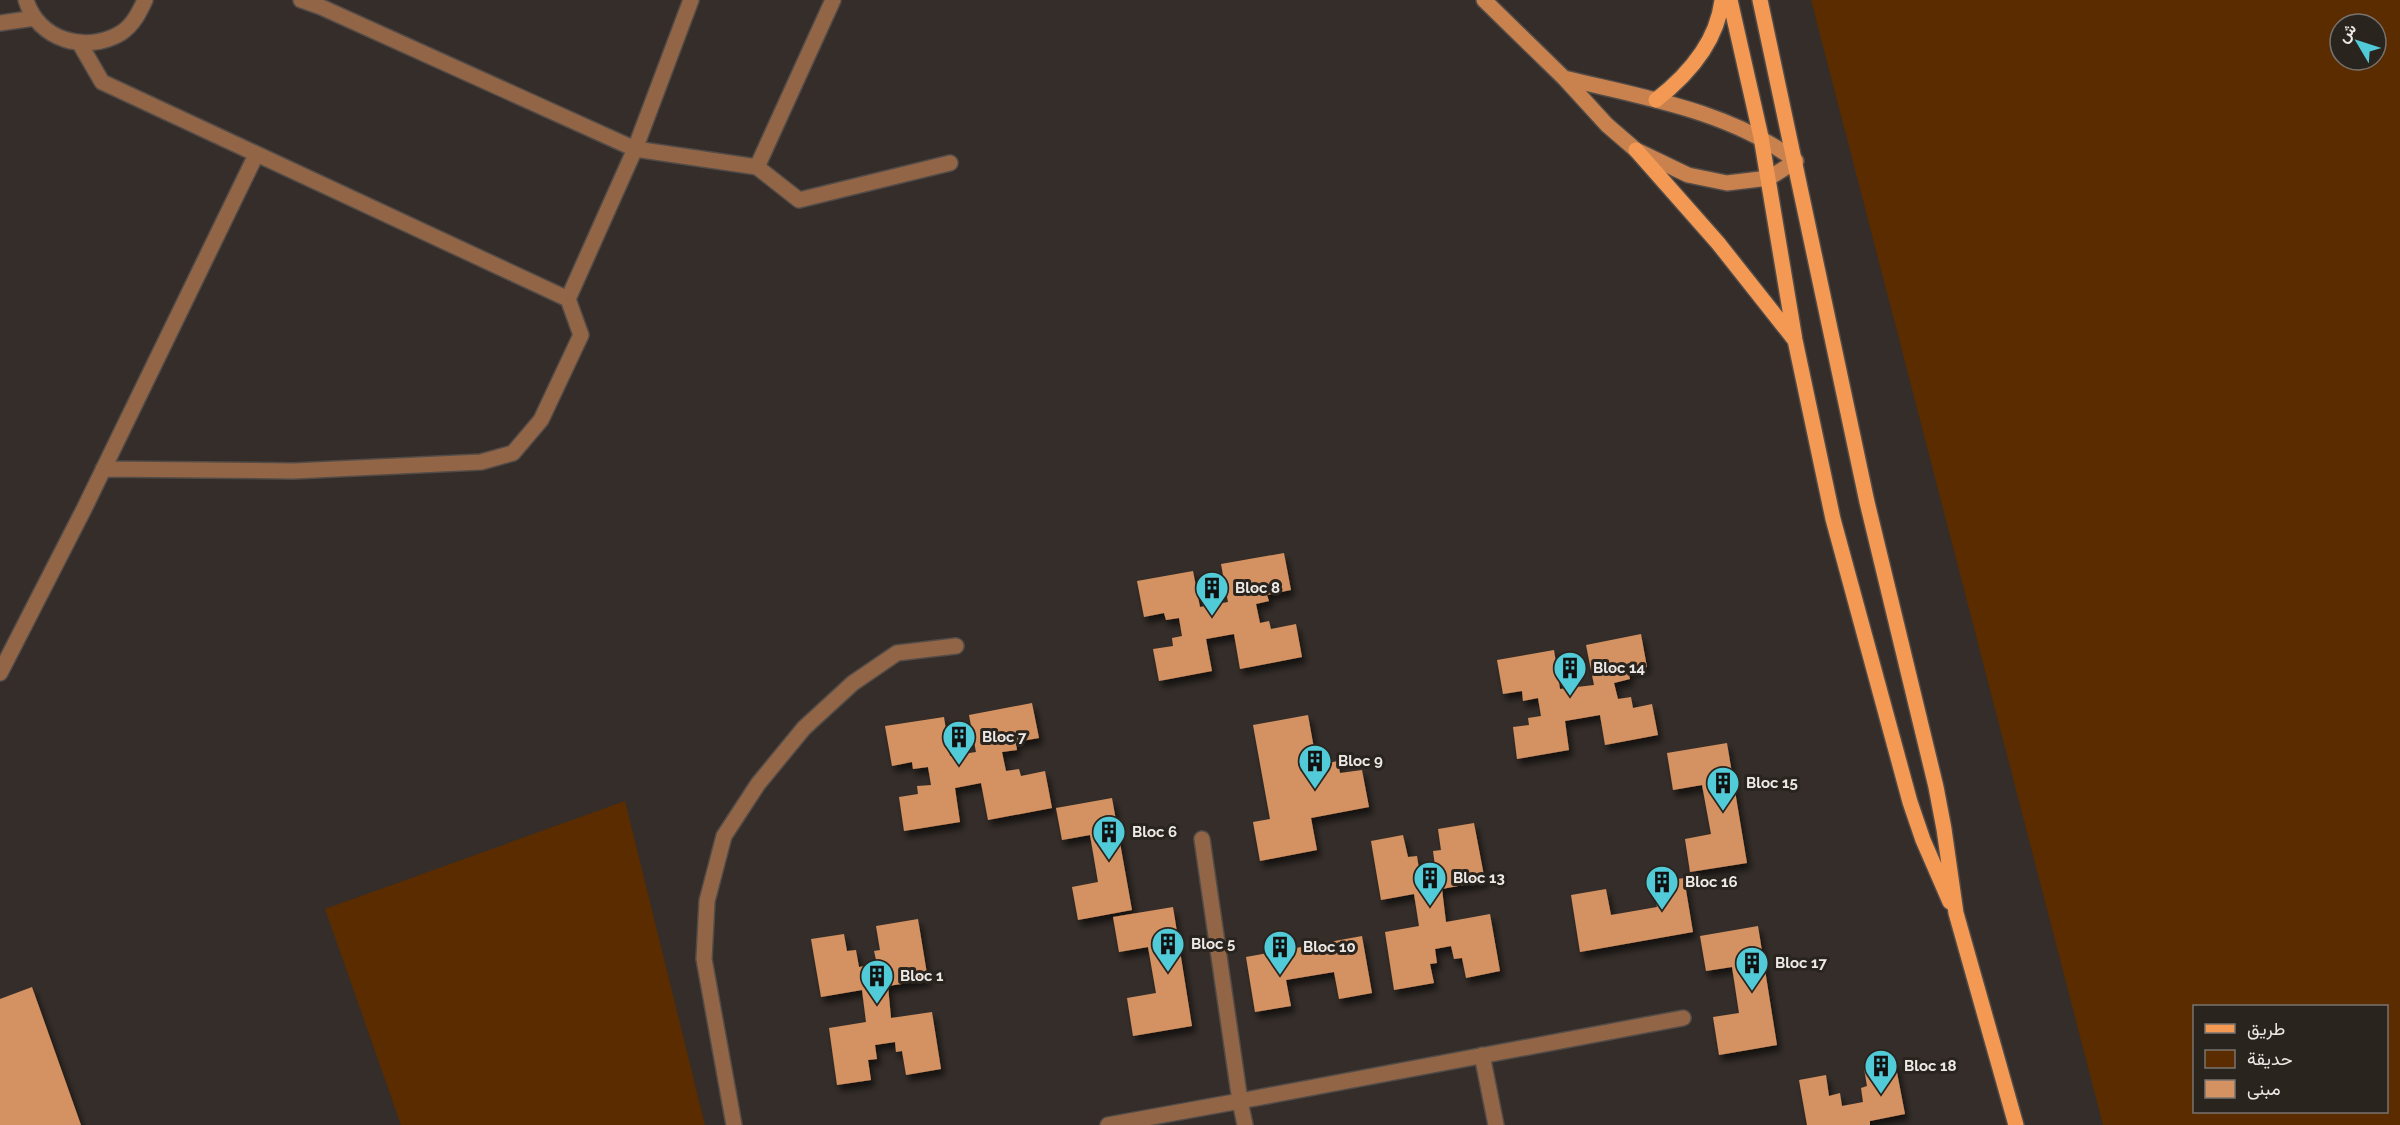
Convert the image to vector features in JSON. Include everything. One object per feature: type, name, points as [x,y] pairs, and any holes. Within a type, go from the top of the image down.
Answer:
[{"type":"main road","points":[[1656,100],[1679,82],[1699,59],[1713,33],[1722,0]]},
{"type":"main road","points":[[1730,0],[1761,137],[1795,340],[1833,519],[1910,802],[1923,840],[1956,913],[2016,1125]]},
{"type":"main road","points":[[1760,0],[1867,502],[1936,787],[1948,850],[1956,913]]},
{"type":"main road","points":[[1636,150],[1718,243],[1795,340]]},
{"type":"street","points":[[26,0],[41,26],[59,38],[80,44],[102,42],[122,32],[137,17],[145,0]]},
{"type":"street","points":[[301,0],[323,3],[635,149],[757,167],[799,200],[950,163]]},
{"type":"street","points":[[103,469],[294,471],[481,462],[513,453],[541,420],[581,334],[568,299],[635,149],[691,0]]},
{"type":"street","points":[[757,167],[833,0]]},
{"type":"street","points":[[1484,0],[1564,78],[1607,125],[1636,150],[1688,175],[1708,181],[1727,183],[1769,178],[1796,161],[1761,137],[1705,116],[1656,100],[1564,78]]},
{"type":"street","points":[[0,23],[35,18]]},
{"type":"street","points":[[80,44],[102,82],[568,299]]},
{"type":"street","points":[[0,673],[103,469],[256,155]]},
{"type":"street","points":[[734,1125],[704,959],[707,901],[724,836],[758,784],[804,728],[853,683],[897,653],[956,646]]},
{"type":"street","points":[[1202,839],[1245,1125]]},
{"type":"street","points":[[1108,1125],[1683,1018]]},
{"type":"street","points":[[1482,1055],[1496,1125]]},
{"type":"green space","points":[[1811,0],[2400,0],[2400,1125],[2103,1125]]},
{"type":"green space","points":[[625,801],[705,1125],[401,1125],[325,909]]},
{"type":"building","name":"Bloc 8","points":[[1284,553],[1291,590],[1267,595],[1269,601],[1256,604],[1260,623],[1269,621],[1271,629],[1296,624],[1302,657],[1240,669],[1234,634],[1206,639],[1212,671],[1159,681],[1153,649],[1173,646],[1172,638],[1182,636],[1179,618],[1166,620],[1164,613],[1144,617],[1137,581],[1193,571],[1200,607],[1228,602],[1221,564]]},
{"type":"building","name":"Bloc 14","points":[[1641,634],[1647,667],[1628,671],[1630,679],[1614,683],[1618,699],[1631,697],[1633,708],[1652,704],[1658,735],[1605,745],[1600,715],[1565,721],[1569,750],[1517,759],[1513,727],[1529,725],[1528,718],[1541,716],[1538,698],[1523,701],[1522,691],[1503,694],[1497,660],[1554,650],[1560,689],[1594,685],[1586,645]]},
{"type":"building","name":"Bloc 7","points":[[1032,703],[1039,738],[1016,742],[1017,750],[1002,752],[1006,771],[1019,769],[1021,776],[1045,771],[1052,808],[988,820],[981,783],[955,788],[960,822],[904,831],[899,797],[918,794],[917,786],[931,785],[928,767],[913,769],[912,762],[892,766],[885,726],[944,717],[950,756],[976,752],[969,715]]},
{"type":"building","name":"Bloc 9","points":[[1308,715],[1317,765],[1338,761],[1340,773],[1362,770],[1369,807],[1311,818],[1317,850],[1260,861],[1253,822],[1270,819],[1253,725]]},
{"type":"building","name":"Bloc 15","points":[[1727,743],[1747,863],[1690,872],[1685,839],[1711,834],[1702,785],[1673,790],[1667,753]]},
{"type":"building","name":"Bloc 6","points":[[1112,798],[1132,910],[1078,920],[1072,887],[1098,882],[1090,835],[1062,840],[1056,808]]},
{"type":"building","name":"Bloc 13","points":[[1474,823],[1485,881],[1442,889],[1446,922],[1490,914],[1500,971],[1466,978],[1462,958],[1454,959],[1451,946],[1435,949],[1437,963],[1430,964],[1434,983],[1394,990],[1385,932],[1419,926],[1414,894],[1381,900],[1371,841],[1403,835],[1408,857],[1417,856],[1419,869],[1435,866],[1433,851],[1441,850],[1438,829]]},
{"type":"building","name":"Bloc 16","points":[[1684,878],[1693,932],[1580,952],[1571,895],[1606,889],[1611,915],[1657,907],[1653,883]]},
{"type":"building","name":"Bloc 5","points":[[1173,907],[1192,1026],[1133,1036],[1127,998],[1156,993],[1148,947],[1119,952],[1113,917]]},
{"type":"building","name":"Bloc 1","points":[[918,919],[928,980],[888,986],[891,1018],[932,1012],[941,1069],[906,1075],[902,1051],[896,1052],[895,1042],[875,1045],[877,1059],[868,1060],[871,1080],[837,1085],[829,1028],[866,1022],[862,990],[821,997],[811,939],[844,934],[847,951],[856,950],[859,967],[877,964],[874,951],[880,950],[876,926]]},
{"type":"building","name":"Bloc 17","points":[[1758,926],[1777,1045],[1719,1055],[1713,1017],[1739,1013],[1732,967],[1706,971],[1700,936]]},
{"type":"building","name":"Bloc 10","points":[[1362,936],[1372,993],[1339,999],[1334,972],[1286,980],[1291,1006],[1255,1012],[1246,957]]},
{"type":"building","points":[[32,987],[81,1125],[0,1125],[0,999]]},
{"type":"building","name":"Bloc 18","points":[[1895,1062],[1905,1114],[1870,1121],[1870,1125],[1807,1125],[1799,1080],[1826,1075],[1829,1096],[1840,1093],[1842,1106],[1863,1102],[1861,1088],[1867,1086],[1864,1068]]},
{"type":"place","name":"Bloc 8","points":[[1212,617]]},
{"type":"place","name":"Bloc 14","points":[[1570,697]]},
{"type":"place","name":"Bloc 7","points":[[959,766]]},
{"type":"place","name":"Bloc 9","points":[[1315,790]]},
{"type":"place","name":"Bloc 15","points":[[1723,812]]},
{"type":"place","name":"Bloc 6","points":[[1109,861]]},
{"type":"place","name":"Bloc 13","points":[[1430,907]]},
{"type":"place","name":"Bloc 16","points":[[1662,911]]},
{"type":"place","name":"Bloc 5","points":[[1168,973]]},
{"type":"place","name":"Bloc 10","points":[[1280,976]]},
{"type":"place","name":"Bloc 17","points":[[1752,992]]},
{"type":"place","name":"Bloc 1","points":[[877,1005]]},
{"type":"place","name":"Bloc 18","points":[[1881,1095]]}]
